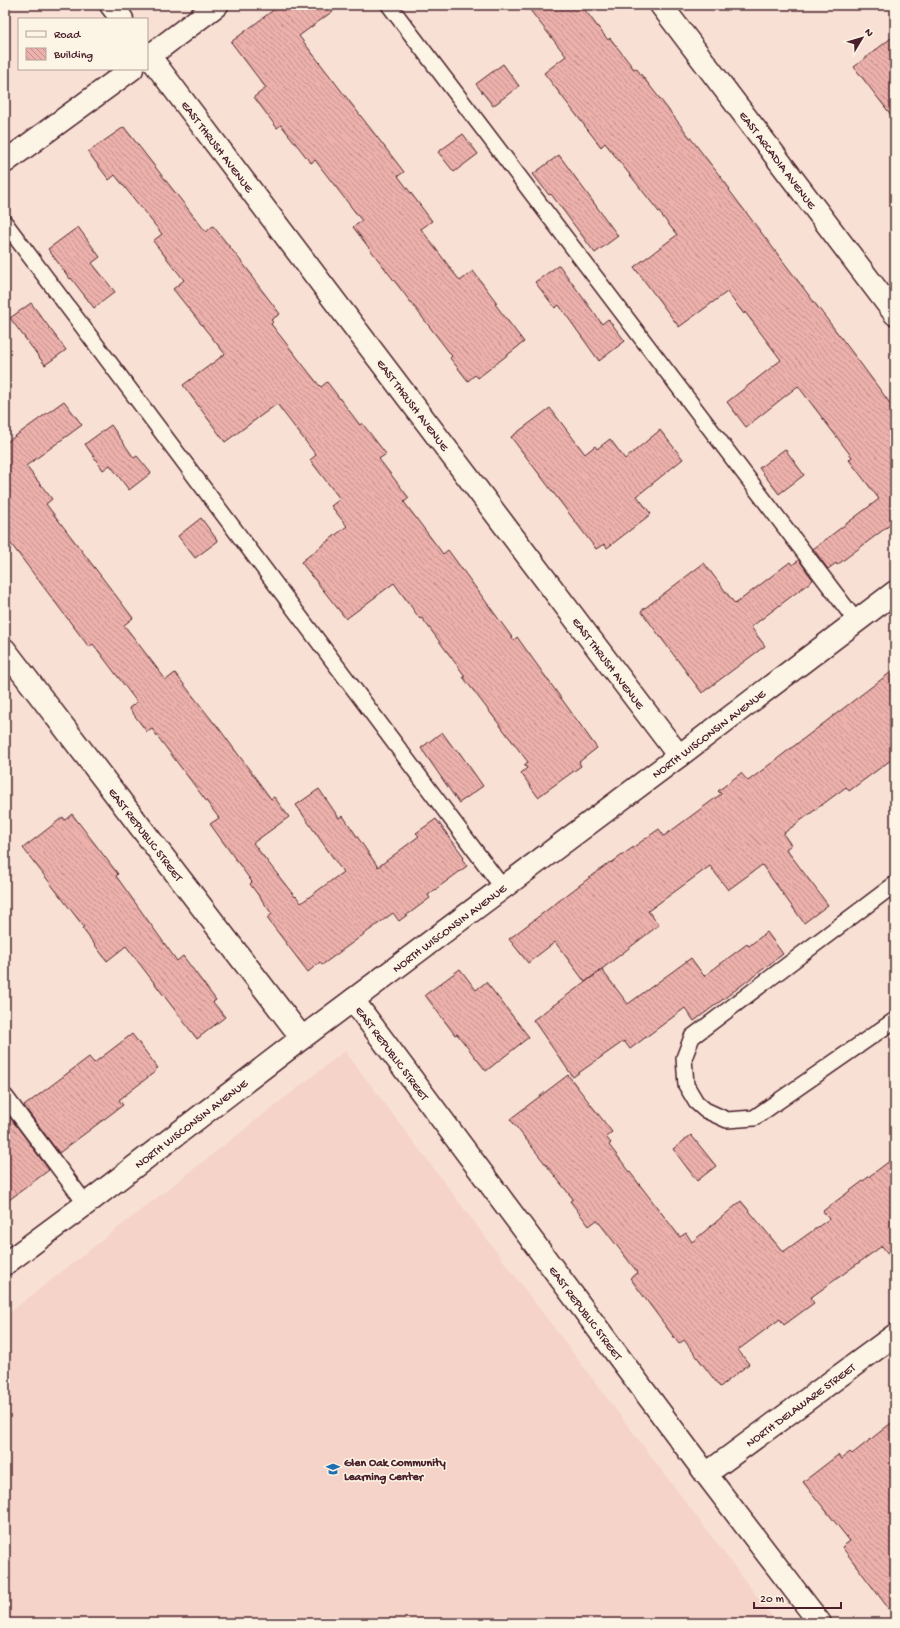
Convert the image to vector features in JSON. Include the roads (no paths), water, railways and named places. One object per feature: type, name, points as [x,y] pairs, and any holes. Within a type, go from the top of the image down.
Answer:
[{"type":"street","points":[[111,5],[121,18]]},
{"type":"street","points":[[148,55],[217,5]]},
{"type":"street","name":"EAST ARCADIA AVENUE","points":[[661,5],[895,314]]},
{"type":"street","name":"EAST THRUSH AVENUE","points":[[148,55],[679,756]]},
{"type":"street","points":[[5,162],[131,70]]},
{"type":"street","name":"NORTH WISCONSIN AVENUE","points":[[5,1264],[86,1204],[302,1038],[679,756],[895,592]]},
{"type":"street","name":"EAST REPUBLIC STREET","points":[[5,650],[302,1038]]},
{"type":"street","name":"EAST REPUBLIC STREET","points":[[353,1000],[706,1474],[820,1623]]},
{"type":"street","name":"NORTH DELAWARE STREET","points":[[706,1474],[895,1335]]},
{"type":"lane","points":[[389,5],[856,622]]},
{"type":"lane","points":[[5,223],[503,888]]},
{"type":"lane","points":[[895,884],[692,1037],[684,1058],[686,1085],[696,1102],[706,1110],[727,1120],[754,1118],[895,1020]]},
{"type":"lane","points":[[5,1096],[86,1204]]},
{"type":"place","name":"Glen Oak Community Learning Center","points":[[333,1469]]}]
